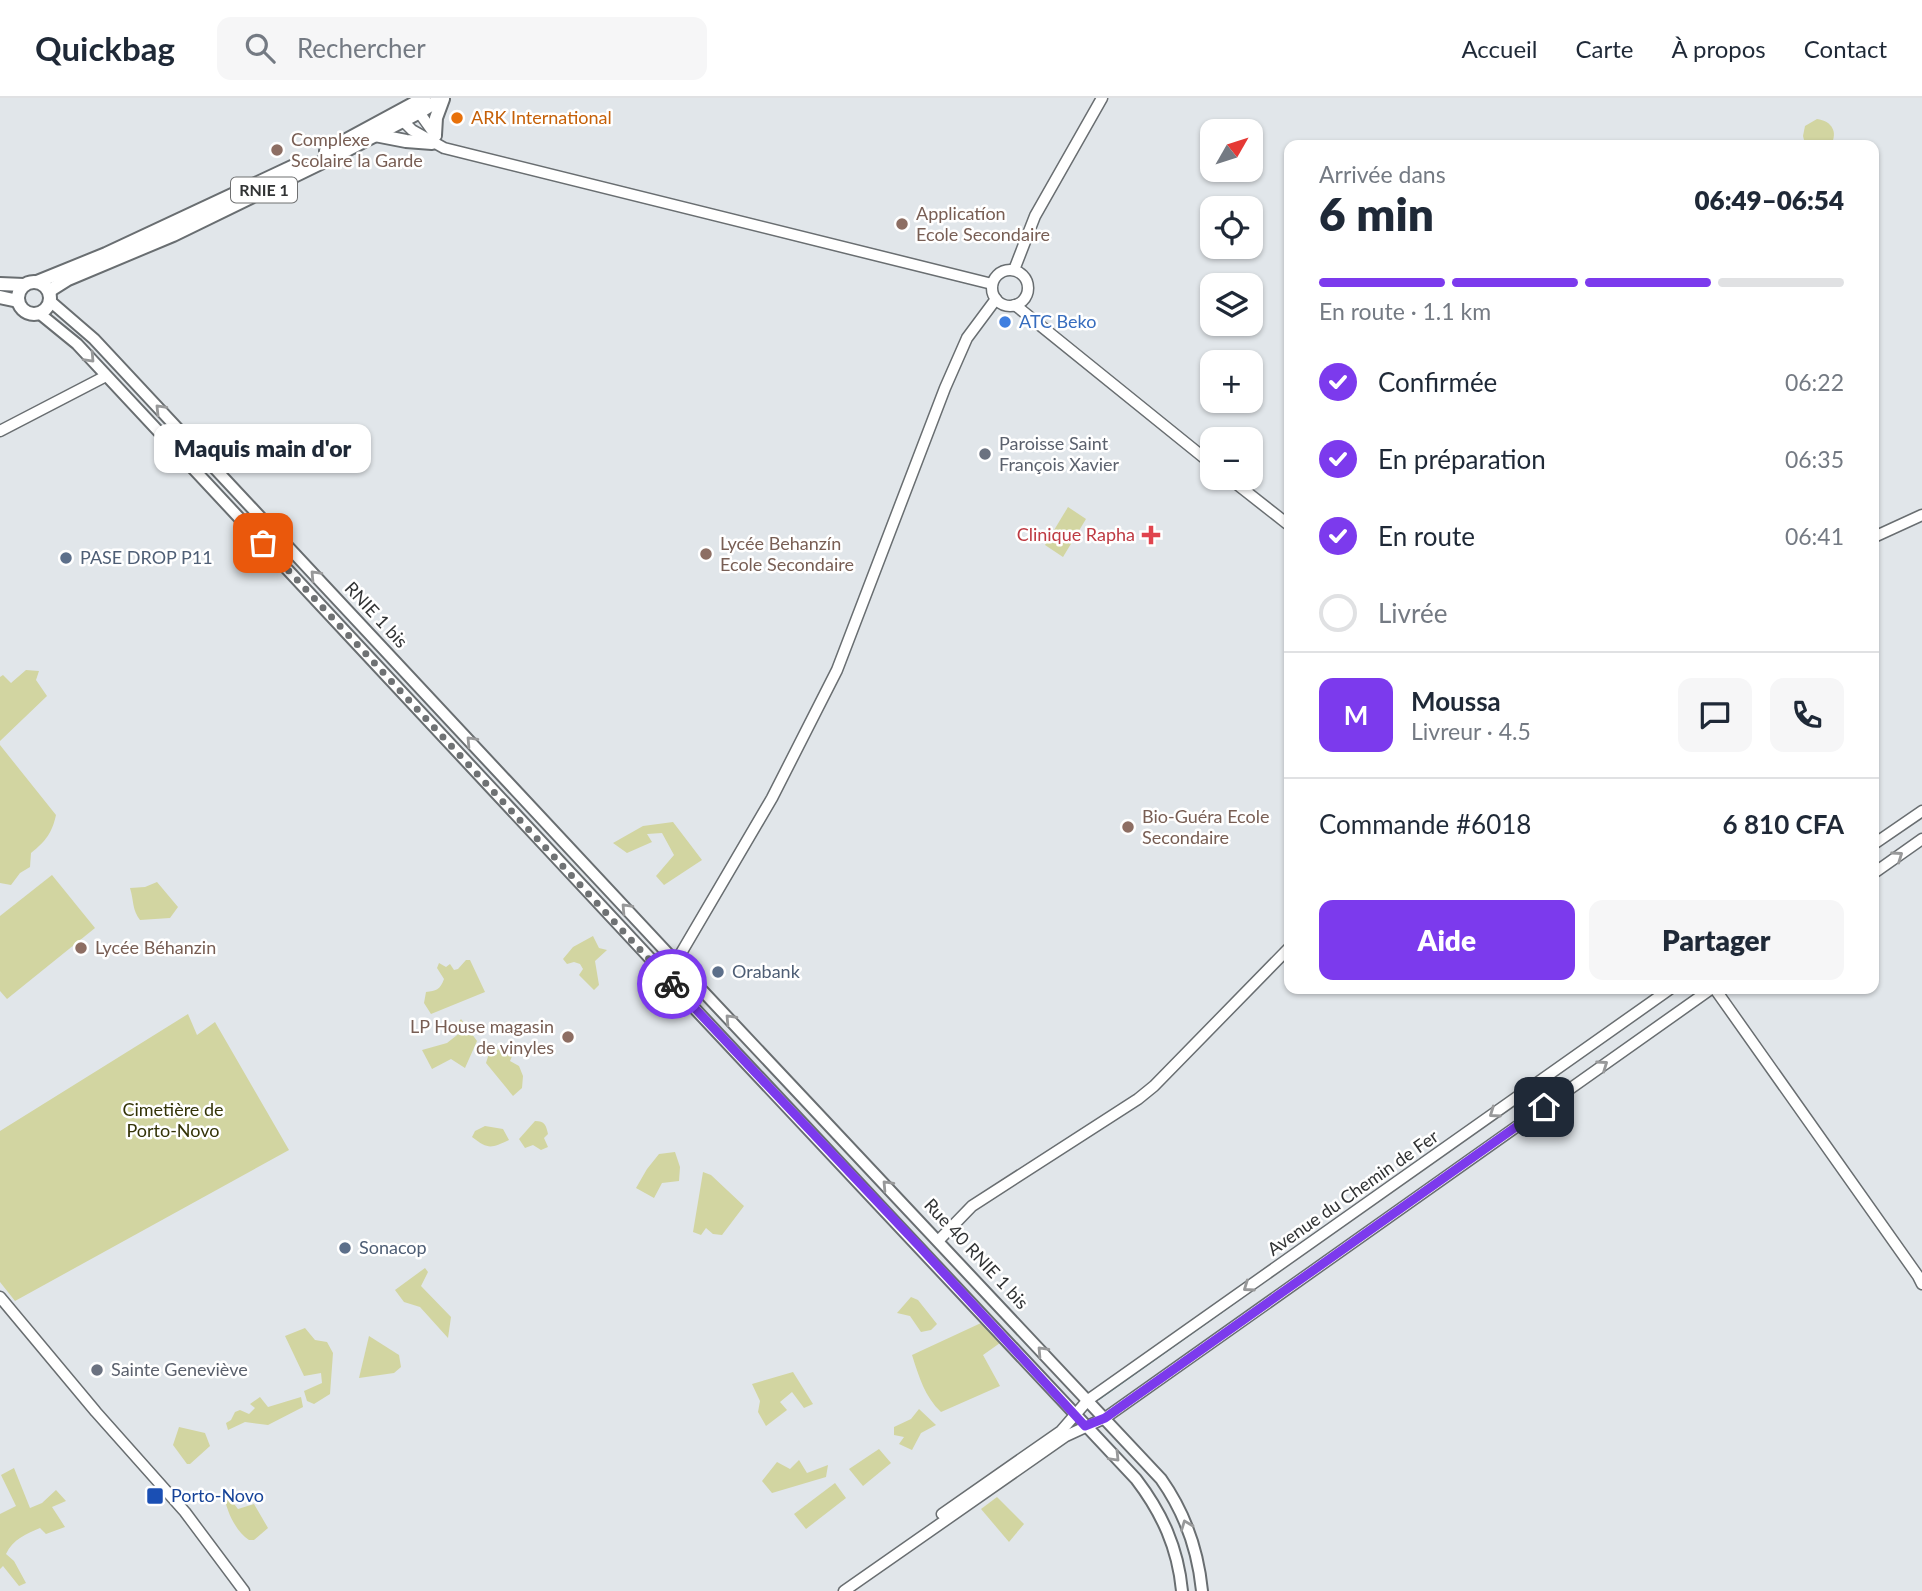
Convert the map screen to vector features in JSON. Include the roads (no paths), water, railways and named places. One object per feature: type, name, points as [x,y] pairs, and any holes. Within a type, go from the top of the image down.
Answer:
[{"type":"highway","name":"RNIE 1","points":[[39,313],[46,309],[49,296],[68,279],[173,235],[375,135],[419,105],[443,98]]},
{"type":"highway","points":[[375,135],[406,142],[437,142],[436,118],[443,98]]},
{"type":"highway","name":"RNIE 1","points":[[0,284],[24,285],[37,282],[106,254],[400,118]]},
{"type":"highway","points":[[37,282],[49,296]]},
{"type":"highway","points":[[24,285],[19,292],[18,301],[22,309],[39,313]]},
{"type":"highway","points":[[0,297],[18,301]]},
{"type":"main road","points":[[1014,270],[1035,216],[1102,98]]},
{"type":"main road","points":[[419,105],[437,142]]},
{"type":"main road","points":[[400,118],[412,130],[437,142],[992,284]]},
{"type":"main road","points":[[1014,270],[1023,275],[1028,287],[1025,299],[1008,306],[996,299],[992,284],[998,274],[1014,270]]},
{"type":"main road","name":"RNIE 1 bis","points":[[49,296],[101,346],[677,962]]},
{"type":"main road","points":[[677,962],[665,960],[663,974],[677,977],[677,962],[772,798],[837,670],[945,388],[967,338],[996,299]]},
{"type":"main road","points":[[1015,305],[1200,454]]},
{"type":"main road","name":"Rue 40 RNIE 1 bis","points":[[39,313],[77,344],[1136,1479],[1156,1507],[1173,1545],[1182,1591]]},
{"type":"main road","points":[[0,431],[106,376]]},
{"type":"main road","points":[[1244,490],[1284,521]]},
{"type":"main road","points":[[1879,535],[1922,515]]},
{"type":"main road","points":[[1879,841],[1922,811]]},
{"type":"main road","points":[[1879,869],[1922,839]]},
{"type":"main road","points":[[939,1240],[972,1206],[1154,1086],[1284,953]]},
{"type":"main road","name":"Rue 40 RNIE 1 bis","points":[[677,962],[1161,1479],[1180,1509],[1194,1547],[1202,1591]]},
{"type":"main road","name":"Avenue du Chemin de Fer","points":[[1064,1433],[1088,1400],[1663,994]]},
{"type":"main road","points":[[834,1591],[1064,1433],[1105,1418],[1706,994]]},
{"type":"main road","points":[[1717,994],[1921,1280]]},
{"type":"main road","points":[[0,1297],[96,1412],[185,1512],[244,1591]]},
{"type":"main road","points":[[844,1591],[1064,1433]]},
{"type":"waterway","points":[[1099,1399],[1237,1301]]},
{"type":"place","name":"ARK International","points":[[457,118]]},
{"type":"place","name":"Complexe Scolaire la Garde","points":[[277,150]]},
{"type":"place","name":"Applicatíon Ecole Secondaire","points":[[902,224]]},
{"type":"place","name":"ATC Beko","points":[[1005,322]]},
{"type":"place","name":"Paroisse Saint François Xavier","points":[[985,454]]},
{"type":"place","name":"Clinique Rapha","points":[[1151,535]]},
{"type":"place","name":"Maquis main d'or","points":[[263,543]]},
{"type":"place","name":"Lycée Behanzín Ecole Secondaire","points":[[706,554]]},
{"type":"place","name":"PASE DROP P11","points":[[66,558]]},
{"type":"place","name":"Bio-Guéra Ecole Secondaire","points":[[1128,827]]},
{"type":"place","name":"Lycée Béhanzin","points":[[81,948]]},
{"type":"place","name":"Orabank","points":[[718,972]]},
{"type":"place","name":"LP House magasin de vinyles","points":[[568,1037]]},
{"type":"place","name":"Sonacop","points":[[345,1248]]},
{"type":"place","name":"Sainte Geneviève","points":[[97,1370]]},
{"type":"place","name":"Porto-Novo","points":[[155,1496]]},
{"type":"park label","name":"Cimetière de Porto-Novo","points":[[173,1120]]}]
